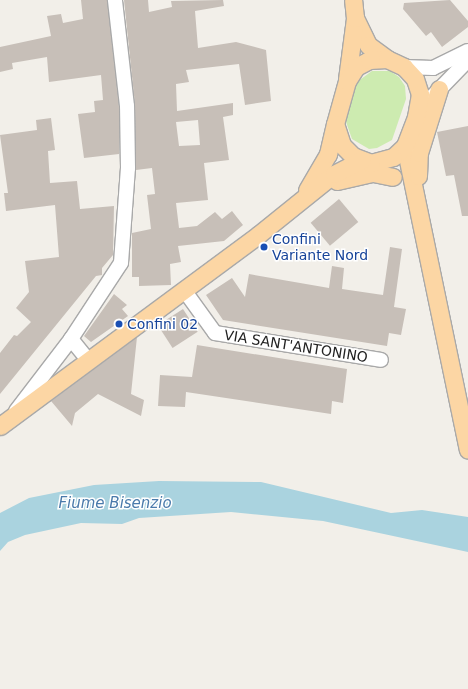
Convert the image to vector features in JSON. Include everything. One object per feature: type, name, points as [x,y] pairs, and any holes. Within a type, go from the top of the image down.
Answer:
[{"type":"main road","points":[[308,196],[324,163],[347,81],[355,18],[353,0]]},
{"type":"main road","points":[[5,422],[87,359],[184,290],[308,196],[334,174],[367,161],[393,157],[405,146],[416,117],[419,86],[404,67],[387,59],[368,46],[355,18]]},
{"type":"main road","points":[[347,81],[362,63],[387,59]]},
{"type":"main road","points":[[420,216],[419,153],[439,89]]},
{"type":"main road","points":[[335,124],[342,145],[352,156],[367,161],[394,177],[407,191],[420,216]]},
{"type":"main road","points":[[405,146],[468,450]]},
{"type":"main road","points":[[308,196],[356,175],[373,173],[394,177]]},
{"type":"street","points":[[5,422],[71,339],[121,263],[128,168],[126,106],[115,0]]},
{"type":"street","points":[[404,67],[433,68],[468,51]]},
{"type":"street","points":[[416,117],[439,89],[466,67]]},
{"type":"street","name":"VIA SANT'ANTONINO","points":[[184,290],[215,333],[381,360]]},
{"type":"street","points":[[71,339],[87,359]]},
{"type":"green space","points":[[372,71],[390,71],[399,77],[405,86],[406,99],[392,140],[377,148],[369,149],[352,139],[345,119],[357,82]]},
{"type":"water","name":"Fiume Bisenzio","points":[[159,481],[261,482],[391,513],[422,510],[468,517],[468,552],[323,521],[231,512],[139,518],[122,524],[81,523],[25,535],[8,542],[0,551],[0,513],[29,498],[94,485]]},
{"type":"building","points":[[81,0],[107,0],[119,107],[119,154],[84,158],[78,114],[95,112],[94,101],[103,100],[101,75],[49,82],[47,57],[12,63],[13,69],[0,72],[0,47],[51,36],[47,16],[61,14],[63,23],[83,19]]},
{"type":"building","points":[[124,0],[148,0],[149,12],[172,7],[171,1],[223,0],[224,6],[195,11],[198,48],[236,42],[266,50],[271,101],[245,105],[239,64],[186,70],[189,82],[176,84],[177,111],[233,103],[233,115],[223,117],[229,160],[204,163],[208,200],[176,203],[179,228],[197,226],[215,212],[222,219],[232,211],[243,225],[224,241],[178,246],[181,262],[170,264],[171,285],[139,286],[139,277],[132,277],[132,233],[151,229],[147,195],[155,194],[152,168],[136,170],[135,105]],"holes":[[[198,120],[200,145],[179,146],[176,122]]]},
{"type":"building","points":[[450,0],[468,21],[468,27],[442,47],[431,32],[426,36],[403,9],[404,3]]},
{"type":"building","points":[[51,118],[55,150],[48,151],[50,183],[77,181],[80,209],[114,206],[113,255],[102,268],[102,275],[96,276],[0,394],[0,353],[14,335],[17,336],[31,322],[16,308],[29,292],[25,261],[59,257],[55,205],[6,211],[4,193],[8,193],[0,135],[37,130],[36,120]]},
{"type":"building","points":[[468,126],[468,216],[462,216],[454,175],[446,176],[437,132]]},
{"type":"building","points":[[339,199],[358,222],[330,246],[311,223]]},
{"type":"building","points":[[390,247],[402,249],[394,307],[406,309],[401,335],[389,333],[387,346],[223,320],[206,295],[232,278],[245,297],[249,274],[329,288],[332,266],[344,268],[342,289],[383,295]]},
{"type":"building","points":[[114,294],[127,305],[122,309],[128,316],[91,342],[84,336]]},
{"type":"building","points":[[183,309],[198,332],[173,348],[158,325]]},
{"type":"building","points":[[137,337],[131,394],[144,400],[141,416],[98,394],[75,413],[72,426],[51,401]]},
{"type":"building","points":[[197,345],[347,369],[343,403],[332,401],[331,414],[186,392],[185,407],[158,406],[160,375],[192,377]]},
{"type":"place","name":"Confini Variante Nord","points":[[264,247]]},
{"type":"place","name":"Confini 02","points":[[119,324]]}]
